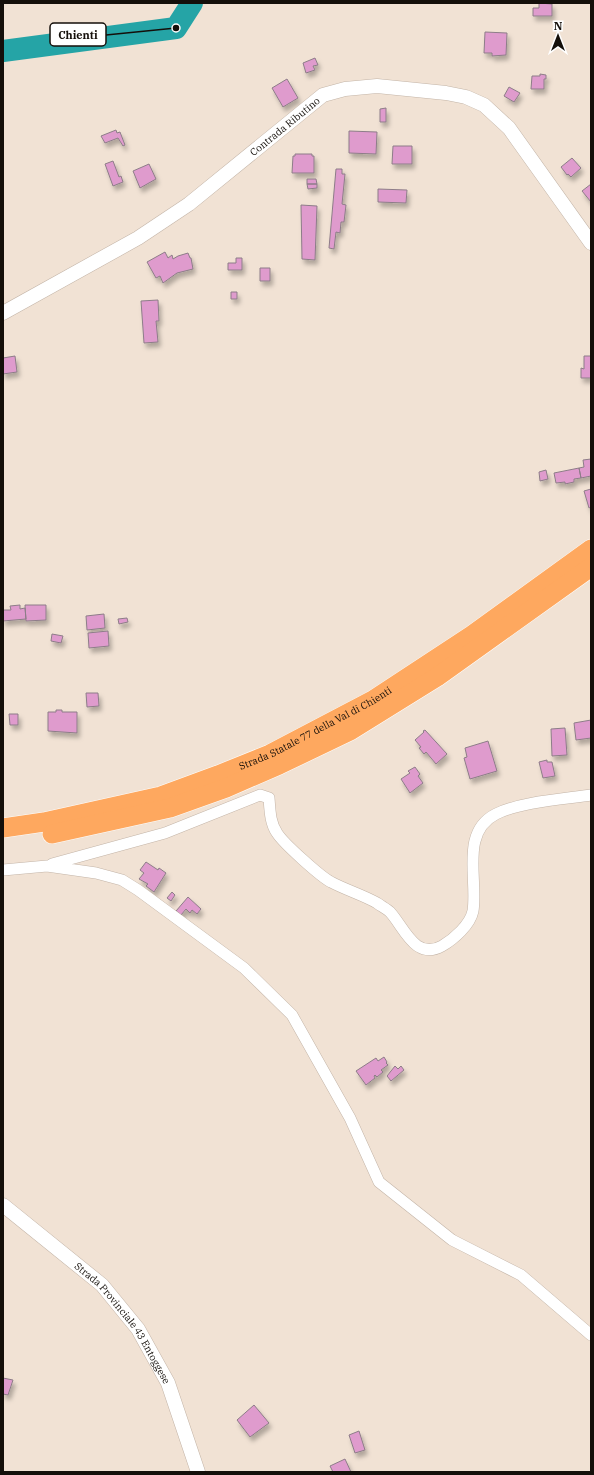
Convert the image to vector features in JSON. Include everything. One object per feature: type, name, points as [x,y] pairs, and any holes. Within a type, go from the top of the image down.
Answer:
[{"type":"highway","name":"Strada Statale 77 della Val di Chienti","points":[[3,828],[44,822],[161,796],[270,754],[373,700],[472,635],[591,549]]},
{"type":"highway","name":"Strada Statale 77 della Val di Chienti","points":[[3,841],[47,835],[170,808],[226,788],[278,765],[350,731],[438,677],[591,567]]},
{"type":"street","name":"Contrada Ributino","points":[[3,313],[22,301],[145,234],[190,204],[323,95],[345,89],[377,86],[466,97],[484,105],[509,128],[591,243]]},
{"type":"street","points":[[3,870],[47,866],[165,833],[260,795],[270,798],[270,810],[273,824],[277,833],[294,851],[329,881],[378,904],[390,912],[402,930],[419,948],[430,950],[440,947],[451,940],[468,922],[473,911],[474,849],[476,835],[483,822],[496,814],[519,806],[591,795]]},
{"type":"street","points":[[47,866],[96,872],[122,880],[138,890],[244,968],[292,1016],[350,1118],[379,1182],[452,1240],[521,1275],[591,1335]]},
{"type":"street","name":"Strada Provinciale 43 Entoggese","points":[[3,1205],[102,1285],[138,1329],[168,1383],[198,1472]]},
{"type":"building","points":[[539,3],[552,4],[552,16],[533,16],[533,8],[539,8]]},
{"type":"building","points":[[485,32],[507,33],[506,55],[492,56],[492,53],[484,53]]},
{"type":"building","points":[[315,58],[318,65],[313,66],[315,70],[306,73],[303,63]]},
{"type":"building","points":[[540,74],[546,75],[546,79],[544,79],[544,89],[531,89],[532,76],[540,76]]},
{"type":"building","points":[[287,79],[298,98],[283,107],[272,88]]},
{"type":"building","points":[[509,87],[520,93],[514,102],[504,96]]},
{"type":"building","points":[[386,108],[386,122],[380,122],[380,109]]},
{"type":"building","points":[[116,130],[117,133],[120,132],[125,145],[123,146],[118,138],[105,143],[101,136]]},
{"type":"building","points":[[349,131],[377,132],[376,154],[349,153]]},
{"type":"building","points":[[393,146],[412,146],[412,164],[392,164]]},
{"type":"building","points":[[295,154],[312,154],[312,156],[314,156],[314,173],[292,173],[293,156],[295,156]]},
{"type":"building","points":[[572,158],[581,168],[571,177],[568,174],[567,175],[561,167]]},
{"type":"building","points":[[113,161],[119,177],[121,176],[123,182],[113,186],[105,164]]},
{"type":"building","points":[[149,164],[156,179],[140,188],[133,171]]},
{"type":"building","points":[[336,169],[342,169],[342,174],[345,174],[342,204],[346,205],[344,222],[341,222],[340,233],[336,232],[334,249],[329,248]]},
{"type":"building","points":[[307,179],[316,179],[317,184],[307,184]]},
{"type":"building","points":[[307,184],[317,184],[317,188],[308,189]]},
{"type":"building","points":[[591,184],[591,202],[582,191]]},
{"type":"building","points":[[378,189],[407,190],[406,203],[378,202]]},
{"type":"building","points":[[301,205],[317,206],[315,260],[302,259]]},
{"type":"building","points":[[165,252],[168,258],[172,255],[173,259],[188,253],[191,258],[193,269],[177,273],[163,283],[160,276],[156,278],[147,262]]},
{"type":"building","points":[[236,258],[242,258],[242,270],[228,270],[228,263],[236,263]]},
{"type":"building","points":[[260,268],[270,268],[270,281],[260,281]]},
{"type":"building","points":[[231,292],[237,292],[237,299],[231,299]]},
{"type":"building","points":[[158,300],[159,321],[156,321],[158,342],[144,343],[141,301]]},
{"type":"building","points":[[15,356],[17,372],[3,374],[3,358]]},
{"type":"building","points":[[584,356],[591,356],[591,378],[581,378],[581,368],[584,369]]},
{"type":"building","points":[[591,459],[591,476],[581,478],[579,468],[584,467],[583,460]]},
{"type":"building","points":[[579,468],[581,478],[574,479],[574,482],[565,484],[565,482],[556,483],[554,473]]},
{"type":"building","points":[[546,470],[548,479],[540,481],[539,472]]},
{"type":"building","points":[[591,489],[591,507],[589,508],[584,491]]},
{"type":"building","points":[[20,605],[20,609],[25,608],[26,619],[3,621],[3,610],[11,610],[10,606]]},
{"type":"building","points":[[25,605],[46,605],[46,620],[26,621]]},
{"type":"building","points":[[104,614],[105,628],[87,630],[86,616]]},
{"type":"building","points":[[127,618],[128,622],[119,624],[118,619]]},
{"type":"building","points":[[108,631],[109,646],[89,648],[88,633]]},
{"type":"building","points":[[52,634],[63,636],[61,643],[51,641]]},
{"type":"building","points":[[86,693],[98,693],[99,706],[87,707]]},
{"type":"building","points":[[56,710],[62,710],[62,712],[77,712],[77,733],[48,731],[48,712],[56,712]]},
{"type":"building","points":[[9,714],[18,714],[18,725],[10,725]]},
{"type":"building","points":[[591,720],[591,738],[576,740],[574,723]]},
{"type":"building","points":[[565,728],[567,755],[552,756],[551,729]]},
{"type":"building","points":[[425,730],[447,754],[436,764],[426,752],[424,754],[419,748],[421,747],[415,740]]},
{"type":"building","points":[[488,741],[497,771],[470,779],[464,758],[467,757],[465,748]]},
{"type":"building","points":[[547,760],[547,762],[552,762],[555,776],[543,778],[539,762]]},
{"type":"building","points":[[415,767],[420,774],[418,776],[423,783],[410,793],[401,779],[410,773],[408,771]]},
{"type":"building","points":[[146,862],[158,870],[159,868],[166,873],[154,892],[146,886],[148,884],[139,879],[144,873],[140,870]]},
{"type":"building","points":[[172,892],[175,895],[171,901],[167,898]]},
{"type":"building","points":[[188,897],[201,909],[197,914],[192,910],[190,913],[186,909],[181,915],[176,911]]},
{"type":"building","points":[[384,1057],[388,1065],[381,1070],[383,1072],[377,1077],[375,1075],[375,1078],[366,1085],[356,1071],[376,1058],[378,1061]]},
{"type":"building","points":[[395,1066],[398,1069],[401,1066],[404,1070],[391,1081],[387,1076]]},
{"type":"building","points":[[3,1378],[13,1380],[8,1395],[3,1394]]},
{"type":"building","points":[[254,1405],[269,1423],[250,1437],[237,1420]]},
{"type":"building","points":[[359,1431],[365,1450],[355,1453],[349,1435]]},
{"type":"building","points":[[345,1459],[351,1472],[333,1472],[330,1466]]},
{"type":"waterway","points":[[3,51],[176,28],[192,3]]},
{"type":"place","name":"Chienti","points":[[176,28]]}]
